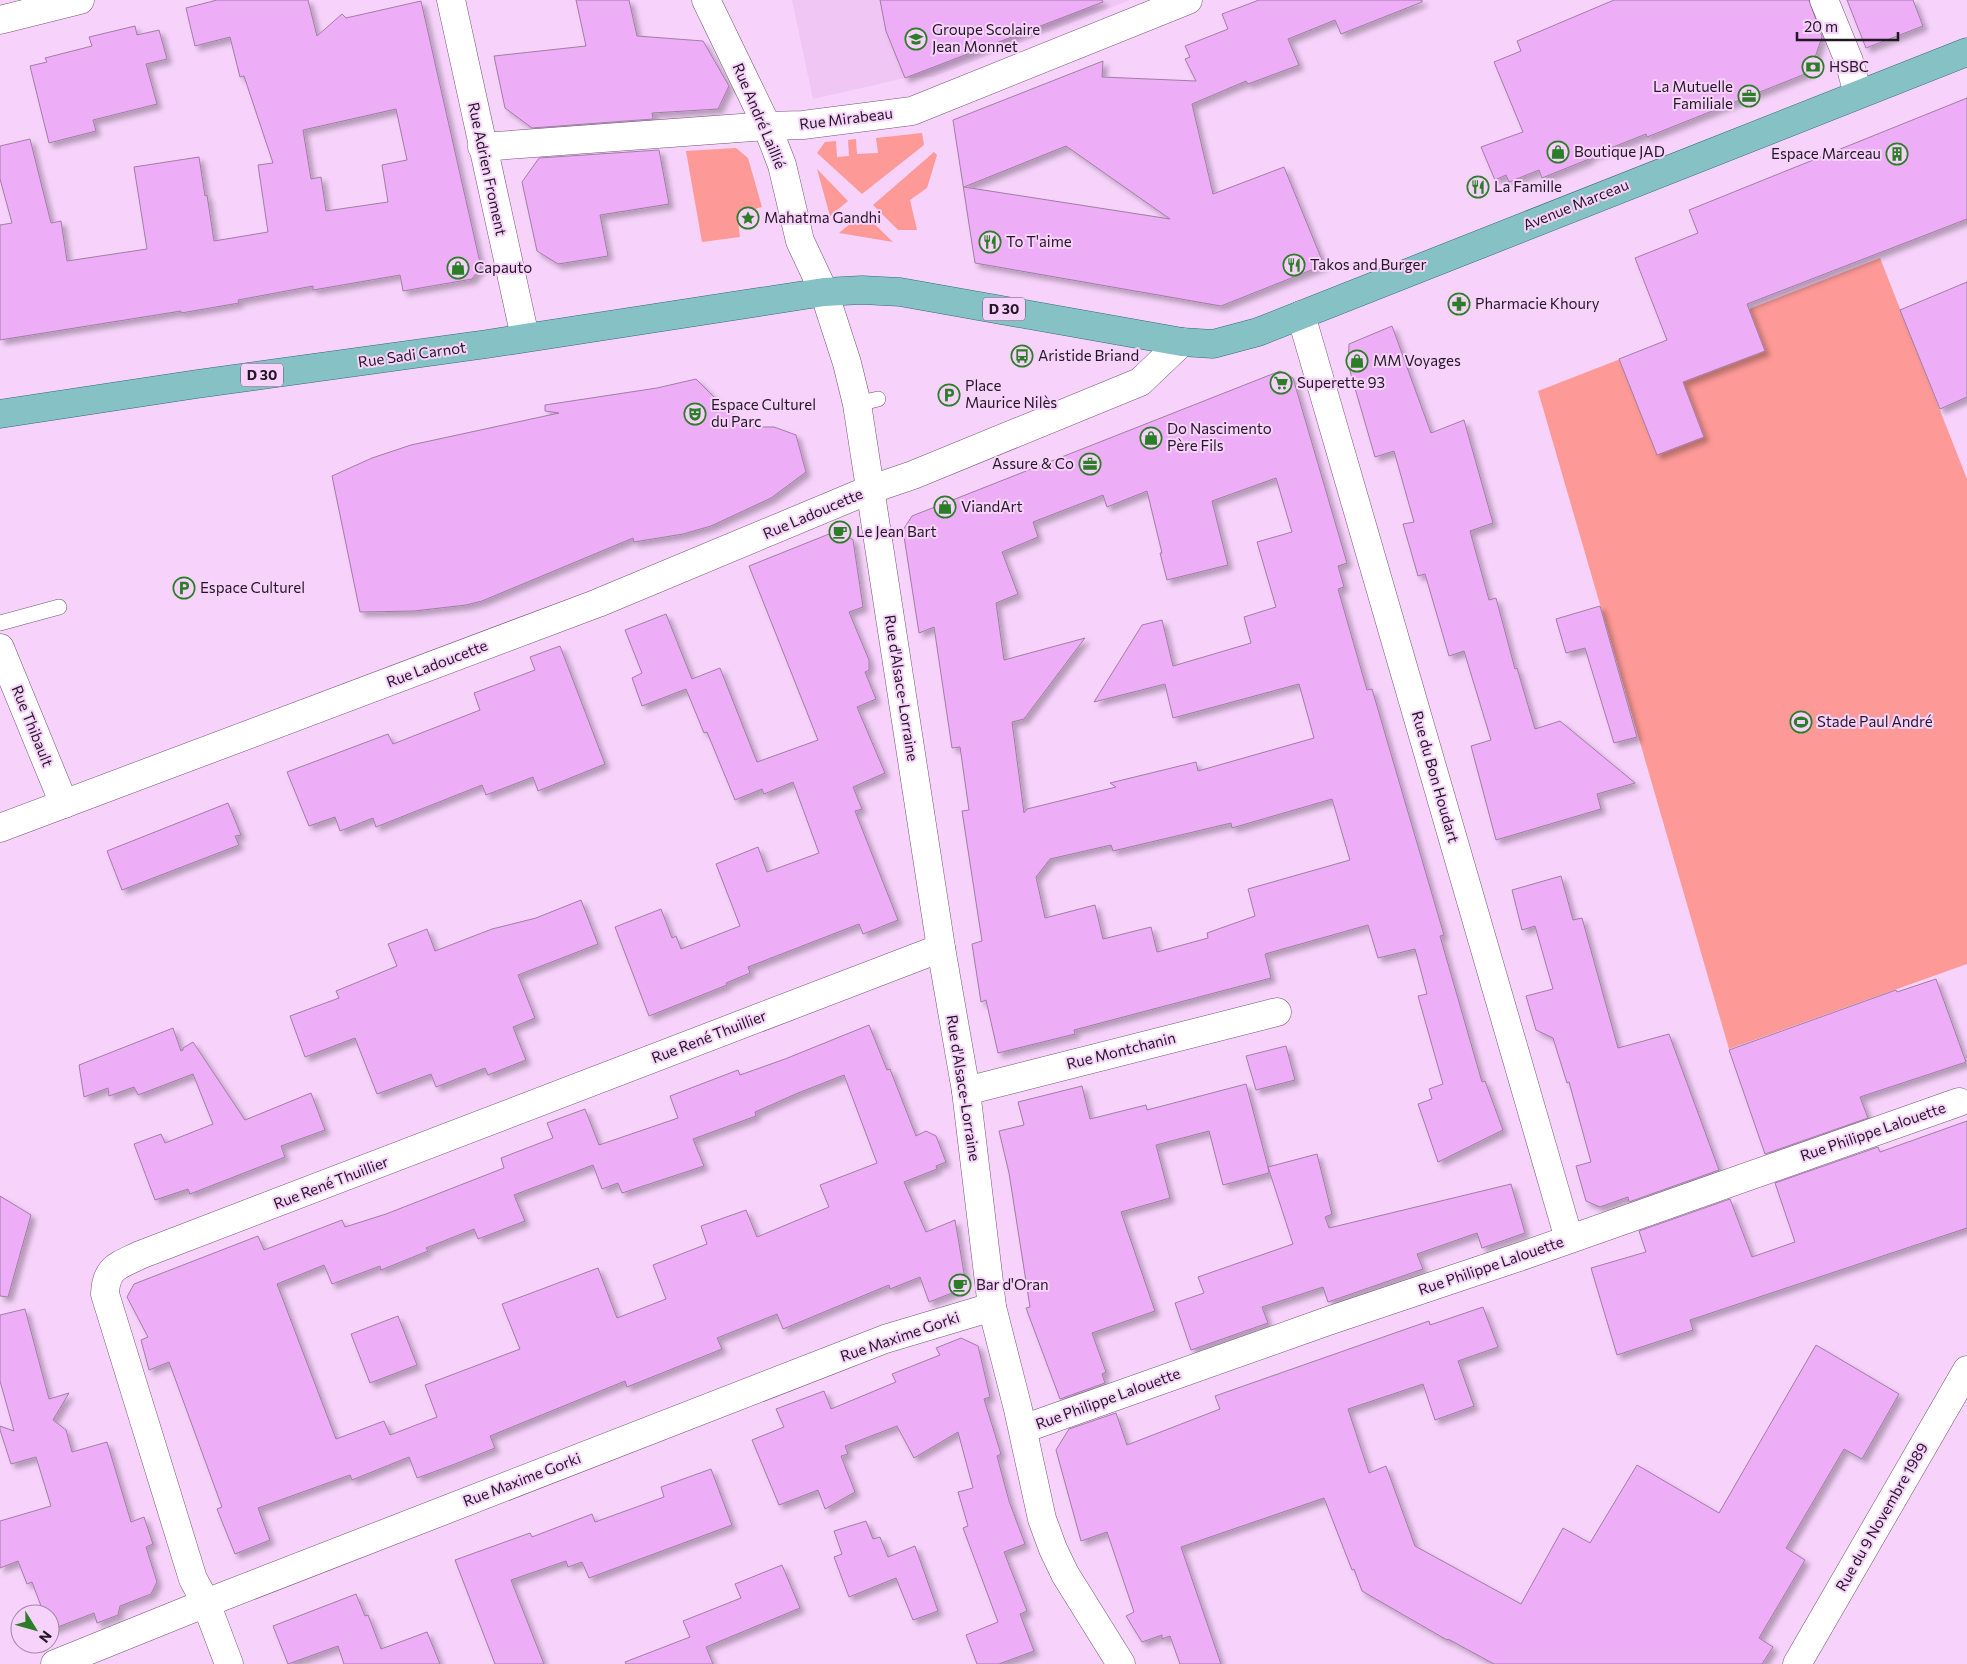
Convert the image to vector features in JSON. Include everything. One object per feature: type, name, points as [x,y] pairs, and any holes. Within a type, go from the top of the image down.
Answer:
[{"type":"main road","name":"Avenue Marceau","points":[[1182,342],[1214,344],[1236,339],[1301,315],[1967,52]]},
{"type":"main road","name":"Rue Sadi Carnot","points":[[0,414],[197,384],[487,344],[824,292]]},
{"type":"main road","name":"D 30","points":[[824,292],[900,292],[1182,342]]},
{"type":"street","points":[[0,20],[80,0]]},
{"type":"street","name":"Rue Adrien Froment","points":[[452,0],[482,147],[525,337]]},
{"type":"street","name":"Rue André Laillié","points":[[706,0],[767,126],[782,165],[800,241],[824,292]]},
{"type":"street","name":"Rue Mirabeau","points":[[482,147],[767,126],[804,126],[912,111],[1188,0]]},
{"type":"street","points":[[1824,0],[1849,61],[1858,94]]},
{"type":"street","points":[[824,292],[847,362],[867,401],[869,490],[912,475],[1140,382],[1182,342]]},
{"type":"street","name":"Rue du Bon Houdart","points":[[1301,315],[1569,1239]]},
{"type":"street","name":"Rue Ladoucette","points":[[0,828],[588,607],[869,490]]},
{"type":"street","name":"Rue d'Alsace-Lorraine","points":[[869,490],[941,948],[966,1091],[992,1307],[1023,1429],[1042,1519],[1053,1550],[1065,1574],[1121,1664]]},
{"type":"street","name":"Rue Thibault","points":[[0,648],[64,804]]},
{"type":"street","name":"Rue René Thuillier","points":[[229,1664],[206,1603],[194,1579],[105,1294],[106,1280],[113,1268],[140,1255],[941,948]]},
{"type":"street","name":"Rue Montchanin","points":[[966,1091],[1277,1012]]},
{"type":"street","name":"Rue Philippe Lalouette","points":[[1023,1429],[1958,1102]]},
{"type":"street","name":"Rue Maxime Gorki","points":[[55,1664],[206,1603],[885,1339],[992,1307]]},
{"type":"street","name":"Rue du 9 Novembre 1989","points":[[1797,1664],[1967,1370]]},
{"type":"lane","points":[[0,623],[59,607]]},
{"type":"shaded area","name":"Groupe Scolaire Jean Monnet","points":[[792,0],[1130,0],[933,77],[905,78],[813,99]]},
{"type":"shaded area","points":[[922,133],[924,145],[862,194],[817,153],[825,142],[836,141],[837,157],[849,156],[848,140],[856,139],[857,154],[878,153],[876,138]]},
{"type":"shaded area","points":[[736,148],[748,158],[762,207],[741,213],[738,220],[740,237],[702,242],[686,151]]},
{"type":"shaded area","points":[[934,152],[937,155],[927,188],[910,200],[917,230],[898,230],[873,205]]},
{"type":"shaded area","points":[[817,169],[848,201],[830,216]]},
{"type":"shaded area","points":[[863,213],[893,242],[839,233]]},
{"type":"shaded area","name":"Stade Paul André","points":[[1880,258],[1967,479],[1967,964],[1729,1049],[1538,391]]},
{"type":"building","points":[[217,0],[308,0],[317,36],[342,14],[346,18],[421,1],[481,267],[472,279],[403,291],[400,275],[313,290],[313,286],[238,300],[239,303],[0,340],[0,225],[12,223],[0,179],[0,146],[30,139],[51,223],[61,221],[67,261],[147,249],[134,167],[199,157],[214,241],[268,232],[258,165],[273,163],[244,76],[240,77],[230,37],[195,46],[186,8]],"holes":[[[396,109],[407,160],[382,165],[388,202],[326,211],[321,177],[311,179],[303,130]]]},
{"type":"building","points":[[576,0],[629,0],[637,36],[703,41],[729,86],[718,109],[652,113],[653,119],[532,128],[505,108],[494,56],[586,46]]},
{"type":"building","points":[[880,0],[1102,0],[1103,2],[905,78],[886,31]]},
{"type":"building","points":[[1259,0],[1422,0],[1422,2],[1341,34],[1335,20],[1288,39],[1299,65],[1248,84],[1246,81],[1192,104],[1213,194],[1284,167],[1324,265],[1221,306],[975,263],[953,120],[1103,61],[1102,77],[1196,81],[1185,59],[1190,57],[1185,46],[1228,29],[1222,14]],"holes":[[[1066,146],[1170,219],[964,187]]]},
{"type":"building","points":[[1614,0],[1809,0],[1822,37],[1810,72],[1647,137],[1646,134],[1542,178],[1539,170],[1509,182],[1506,175],[1495,180],[1481,147],[1523,132],[1494,62],[1521,51],[1517,41]]},
{"type":"building","points":[[1847,0],[1913,0],[1923,26],[1866,48]]},
{"type":"building","points":[[135,26],[137,35],[159,30],[167,59],[146,64],[157,104],[93,120],[96,131],[49,143],[30,66],[47,62],[45,58],[92,46],[89,37]]},
{"type":"building","name":"Espace Marceau","points":[[1967,98],[1967,219],[1747,304],[1765,351],[1683,382],[1704,437],[1657,455],[1619,359],[1667,340],[1635,258],[1698,233],[1689,210]]},
{"type":"building","points":[[659,150],[669,204],[600,215],[608,256],[558,264],[537,251],[522,182],[539,158]]},
{"type":"building","points":[[1967,282],[1967,397],[1940,409],[1900,310]]},
{"type":"building","points":[[1392,326],[1431,433],[1464,420],[1493,523],[1470,531],[1489,600],[1496,598],[1515,669],[1517,668],[1535,729],[1560,721],[1635,783],[1597,794],[1601,809],[1496,840],[1471,746],[1491,740],[1464,651],[1449,656],[1425,574],[1418,576],[1403,524],[1414,522],[1394,451],[1375,457],[1348,364],[1349,344]]},
{"type":"building","points":[[1280,371],[1293,378],[1347,563],[1338,566],[1344,587],[1338,589],[1367,690],[1372,689],[1444,935],[1440,936],[1482,1082],[1485,1081],[1503,1130],[1438,1162],[1418,1104],[1432,1099],[1429,1089],[1443,1084],[1418,996],[1427,994],[1415,949],[1378,958],[1368,925],[1265,954],[1271,978],[1074,1030],[1075,1034],[998,1053],[986,1000],[981,1002],[972,944],[982,941],[962,811],[969,810],[960,747],[952,748],[934,627],[919,633],[903,530],[912,516]],"holes":[[[1276,478],[1292,532],[1257,542],[1276,607],[1244,617],[1251,643],[1173,666],[1162,620],[1142,625],[1094,702],[1165,684],[1173,718],[1299,684],[1314,738],[1198,771],[1196,762],[1110,783],[1116,787],[1027,809],[1024,813],[1012,722],[1024,719],[1085,638],[1004,660],[996,603],[1018,594],[1002,552],[1038,537],[1033,522],[1103,495],[1107,507],[1147,491],[1167,580],[1228,565],[1212,501]],[[1332,799],[1350,860],[1248,889],[1255,916],[1207,933],[1208,938],[1157,952],[1151,927],[1103,939],[1095,905],[1045,918],[1036,877],[1050,859],[1111,845],[1113,851],[1231,823],[1232,828]]]},
{"type":"building","name":"Espace Culturel du Parc","points":[[696,379],[744,427],[774,427],[796,435],[806,472],[771,498],[711,526],[683,534],[634,542],[633,538],[482,601],[466,605],[414,611],[360,612],[332,476],[372,458],[411,445],[559,413],[545,411],[545,405],[657,388]]},
{"type":"building","points":[[839,530],[853,540],[863,607],[849,612],[869,660],[869,670],[865,672],[876,699],[857,707],[885,773],[853,787],[862,809],[855,811],[898,920],[863,934],[859,924],[748,967],[750,973],[726,983],[727,985],[649,1016],[615,927],[661,909],[672,938],[676,936],[681,949],[740,926],[716,864],[758,847],[767,872],[819,853],[793,782],[764,794],[762,789],[735,800],[707,732],[704,733],[686,689],[642,706],[632,678],[642,673],[625,630],[666,614],[692,679],[720,668],[757,762],[818,740],[749,566]]},
{"type":"building","points":[[1600,606],[1637,737],[1614,743],[1585,648],[1566,653],[1556,619]]},
{"type":"building","points":[[560,646],[605,764],[538,791],[533,777],[486,795],[482,785],[376,827],[373,818],[340,831],[335,817],[309,826],[287,772],[388,734],[393,744],[480,710],[474,693],[535,670],[530,657]]},
{"type":"building","points":[[228,803],[241,835],[235,836],[239,845],[122,890],[107,851]]},
{"type":"building","points":[[1561,876],[1573,920],[1582,918],[1618,1048],[1669,1034],[1719,1170],[1629,1202],[1628,1197],[1600,1207],[1586,1201],[1576,1166],[1591,1162],[1569,1082],[1567,1083],[1553,1038],[1536,1030],[1526,996],[1553,989],[1535,926],[1522,930],[1512,890]]},
{"type":"building","points":[[581,900],[598,944],[518,975],[535,1018],[513,1027],[526,1060],[488,1075],[485,1068],[436,1087],[431,1074],[377,1094],[355,1038],[305,1057],[290,1016],[339,998],[336,991],[397,966],[388,944],[427,929],[435,951],[492,929],[536,918]]},
{"type":"building","points":[[1936,979],[1966,1062],[1860,1097],[1868,1118],[1765,1154],[1729,1050],[1896,990],[1897,992]]},
{"type":"building","points":[[869,1025],[887,1070],[890,1069],[916,1136],[926,1131],[936,1136],[946,1162],[936,1166],[937,1169],[904,1182],[926,1232],[955,1220],[965,1279],[957,1291],[929,1302],[920,1277],[890,1289],[889,1285],[783,1329],[777,1314],[717,1338],[722,1349],[627,1387],[625,1381],[490,1436],[495,1448],[455,1464],[417,1478],[409,1457],[352,1480],[350,1475],[258,1508],[270,1540],[235,1554],[217,1509],[222,1507],[169,1362],[149,1370],[141,1340],[148,1337],[127,1297],[134,1284],[258,1236],[264,1250],[342,1220],[345,1227],[386,1214],[504,1168],[501,1158],[553,1138],[547,1123],[585,1109],[599,1145],[678,1118],[670,1096],[738,1070],[740,1075]],"holes":[[[844,1075],[877,1163],[820,1185],[829,1207],[757,1237],[746,1210],[701,1226],[707,1244],[653,1265],[666,1299],[617,1318],[598,1268],[502,1304],[520,1349],[425,1385],[437,1417],[390,1435],[384,1421],[336,1439],[277,1284],[324,1265],[332,1284],[380,1266],[381,1270],[428,1251],[426,1248],[474,1229],[478,1239],[525,1221],[514,1195],[593,1165],[602,1189],[618,1183],[622,1193],[704,1166],[693,1139],[756,1116],[755,1112]]]},
{"type":"building","points":[[173,1028],[181,1051],[193,1042],[245,1120],[311,1093],[325,1130],[281,1146],[285,1157],[190,1194],[188,1189],[155,1200],[134,1144],[161,1134],[165,1143],[213,1124],[193,1074],[138,1095],[134,1087],[109,1096],[108,1088],[84,1097],[79,1065]]},
{"type":"building","points":[[1286,1046],[1295,1080],[1256,1090],[1246,1056]]},
{"type":"building","points":[[1246,1084],[1269,1173],[1223,1185],[1209,1131],[1156,1145],[1170,1198],[1121,1212],[1155,1311],[1092,1333],[1106,1372],[1102,1374],[1105,1383],[1060,1399],[1026,1308],[1030,1307],[1009,1173],[999,1131],[1024,1125],[1018,1102],[1082,1086],[1090,1119],[1146,1105],[1147,1110]]},
{"type":"building","points":[[1967,1121],[1967,1228],[1690,1320],[1693,1330],[1617,1355],[1591,1268],[1646,1252],[1639,1231],[1730,1199],[1752,1257],[1795,1242],[1775,1183],[1878,1147],[1880,1152]]},
{"type":"building","points":[[1317,1154],[1332,1214],[1325,1217],[1329,1228],[1511,1184],[1525,1233],[1482,1248],[1477,1233],[1417,1254],[1423,1269],[1328,1302],[1323,1287],[1262,1307],[1268,1323],[1191,1350],[1175,1303],[1204,1293],[1198,1277],[1293,1244],[1268,1167]]},
{"type":"building","points":[[0,1196],[31,1215],[8,1297],[0,1296]]},
{"type":"building","points":[[1483,1307],[1498,1347],[1458,1361],[1474,1406],[1435,1420],[1423,1384],[1348,1409],[1369,1473],[1386,1466],[1415,1546],[1521,1604],[1563,1528],[1590,1543],[1637,1465],[1719,1513],[1816,1345],[1899,1394],[1862,1459],[1844,1449],[1786,1548],[1805,1560],[1759,1638],[1773,1647],[1762,1664],[1494,1664],[1447,1640],[1362,1591],[1324,1498],[1181,1547],[1221,1664],[1180,1664],[1170,1636],[1162,1639],[1162,1635],[1142,1642],[1126,1616],[1134,1612],[1107,1532],[1081,1541],[1056,1450],[1069,1429],[1116,1413],[1127,1445],[1220,1409],[1215,1396],[1429,1321],[1430,1325]]},
{"type":"building","points":[[25,1309],[49,1399],[69,1393],[53,1420],[66,1430],[72,1452],[107,1442],[131,1522],[144,1517],[153,1544],[146,1547],[157,1582],[151,1594],[120,1606],[118,1615],[97,1623],[94,1613],[60,1626],[60,1604],[40,1604],[32,1582],[27,1584],[18,1561],[0,1568],[0,1521],[51,1506],[36,1457],[11,1464],[0,1430],[0,1426],[14,1431],[0,1381],[0,1315]]},
{"type":"building","points":[[398,1316],[417,1365],[370,1383],[351,1334]]},
{"type":"building","points":[[961,1338],[978,1346],[990,1397],[984,1399],[1001,1454],[997,1456],[1009,1501],[1025,1544],[1004,1552],[1027,1611],[1020,1614],[1034,1651],[999,1664],[977,1664],[966,1635],[998,1622],[963,1528],[968,1526],[958,1492],[973,1488],[958,1432],[914,1458],[897,1426],[845,1446],[848,1454],[841,1456],[855,1492],[825,1509],[818,1490],[779,1505],[752,1440],[784,1427],[776,1409],[824,1391],[831,1409],[896,1382],[892,1374],[940,1355],[936,1348]]},
{"type":"building","points":[[711,1469],[732,1525],[589,1578],[582,1562],[568,1567],[566,1561],[511,1580],[544,1664],[495,1664],[455,1560],[530,1533],[532,1537],[592,1514],[595,1522],[664,1497],[661,1487]]},
{"type":"building","points":[[866,1521],[873,1539],[880,1537],[888,1557],[915,1546],[938,1611],[913,1620],[896,1578],[849,1597],[834,1557],[842,1554],[834,1531]]},
{"type":"building","points":[[782,1565],[800,1608],[706,1647],[713,1664],[626,1664],[625,1662],[690,1637],[683,1621],[741,1598],[735,1584]]},
{"type":"building","points":[[356,1594],[365,1616],[368,1615],[381,1649],[427,1632],[440,1664],[344,1664],[338,1646],[288,1664],[273,1626]]},
{"type":"place","name":"Groupe Scolaire Jean Monnet","points":[[916,39]]},
{"type":"place","name":"HSBC","points":[[1813,67]]},
{"type":"place","name":"La Mutuelle Familiale","points":[[1749,96]]},
{"type":"place","name":"Boutique JAD","points":[[1558,152]]},
{"type":"place","name":"Espace Marceau","points":[[1897,154]]},
{"type":"place","name":"La Famille","points":[[1478,187]]},
{"type":"place","name":"Mahatma Gandhi","points":[[748,218]]},
{"type":"place","name":"To T'aime","points":[[990,242]]},
{"type":"place","name":"Takos and Burger","points":[[1294,265]]},
{"type":"place","name":"Capauto","points":[[458,268]]},
{"type":"place","name":"Pharmacie Khoury","points":[[1459,304]]},
{"type":"place","name":"Aristide Briand","points":[[1022,356]]},
{"type":"place","name":"MM Voyages","points":[[1357,361]]},
{"type":"place","name":"Superette 93","points":[[1281,383]]},
{"type":"place","name":"Place Maurice Nilès","points":[[949,395]]},
{"type":"place","name":"Espace Culturel du Parc","points":[[695,414]]},
{"type":"place","name":"Do Nascimento Père Fils","points":[[1151,438]]},
{"type":"place","name":"Assure & Co","points":[[1090,464]]},
{"type":"place","name":"ViandArt","points":[[945,507]]},
{"type":"place","name":"Le Jean Bart","points":[[840,532]]},
{"type":"place","name":"Espace Culturel","points":[[184,588]]},
{"type":"place","name":"Stade Paul André","points":[[1801,722]]},
{"type":"place","name":"Bar d'Oran","points":[[960,1285]]}]
